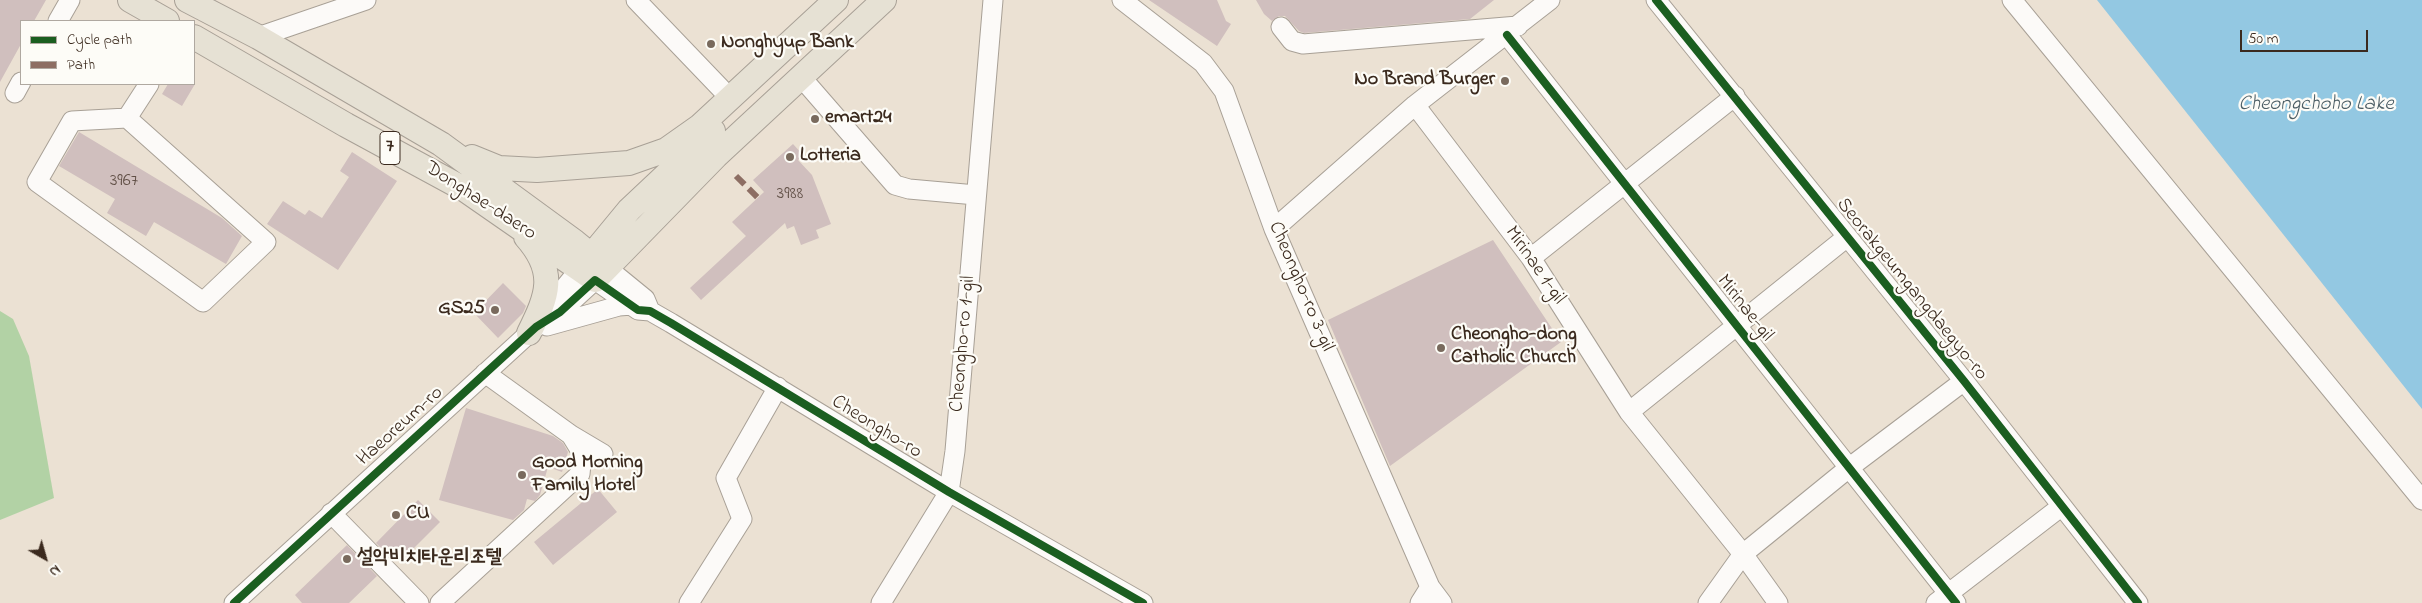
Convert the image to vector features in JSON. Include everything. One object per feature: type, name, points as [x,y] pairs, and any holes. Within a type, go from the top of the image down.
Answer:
[{"type":"main road","points":[[130,0],[165,20]]},
{"type":"main road","name":"Donghae-daero","points":[[203,4],[441,144],[499,168],[537,170],[628,163],[666,150],[700,126],[836,0]]},
{"type":"main road","points":[[593,268],[884,0]]},
{"type":"main road","name":"Donghae-daero","points":[[593,268],[629,210],[764,82],[798,35]]},
{"type":"main road","name":"Donghae-daero","points":[[195,38],[346,125],[464,189],[512,221],[593,268]]},
{"type":"main road","name":"Donghae-daero","points":[[441,144],[593,268]]},
{"type":"main road","points":[[512,221],[540,253],[544,265],[547,288],[536,327]]},
{"type":"street","points":[[59,20],[70,0]]},
{"type":"street","points":[[258,37],[366,0]]},
{"type":"street","points":[[636,0],[730,98]]},
{"type":"street","name":"Cheongho-ro 1-gil","points":[[949,492],[956,442],[993,0]]},
{"type":"street","name":"Cheongho-ro 3-gil","points":[[1122,0],[1203,63],[1224,91],[1274,229],[1430,586],[1442,603]]},
{"type":"street","points":[[1274,229],[1415,105],[1550,0]]},
{"type":"street","name":"Seorakgeumgangdaegyo-ro","points":[[1656,0],[1964,382],[2138,603]]},
{"type":"street","points":[[2012,0],[2422,500]]},
{"type":"street","points":[[1469,19],[1519,25]]},
{"type":"street","points":[[1281,27],[1292,40],[1304,44],[1519,25]]},
{"type":"street","name":"Mirinae-gil","points":[[1519,25],[1625,184],[1850,467],[1947,600]]},
{"type":"street","points":[[801,77],[895,185],[909,189],[976,195]]},
{"type":"street","points":[[127,118],[148,85]]},
{"type":"street","points":[[1531,258],[1735,96]]},
{"type":"street","name":"Mirinae 1-gil","points":[[1415,105],[1531,258],[1629,412],[1743,554],[1778,603]]},
{"type":"street","points":[[127,118],[266,242],[203,302],[37,182],[72,121],[127,118]]},
{"type":"street","points":[[1629,412],[1847,237]]},
{"type":"street","name":"Cheongho-ro","points":[[593,268],[638,310],[650,311],[949,492],[1143,603]]},
{"type":"street","name":"Cheongho-ro","points":[[593,268],[645,299],[650,311]]},
{"type":"street","name":"Haeoreum-ro","points":[[234,603],[536,327],[551,304],[593,268]]},
{"type":"street","points":[[536,327],[551,326],[619,306],[632,305]]},
{"type":"street","points":[[486,373],[571,435],[603,454]]},
{"type":"street","points":[[1708,603],[1743,554],[1850,467],[1964,382]]},
{"type":"street","points":[[689,603],[742,519],[726,478],[778,387]]},
{"type":"street","points":[[440,603],[580,474],[582,453],[571,435]]},
{"type":"street","points":[[881,603],[949,492]]},
{"type":"street","points":[[1947,600],[2062,506]]},
{"type":"street","points":[[331,513],[419,603]]},
{"type":"street","points":[[1420,603],[1430,586]]},
{"type":"green space","points":[[0,311],[13,319],[29,356],[54,498],[0,520]]},
{"type":"water","name":"Cheongchoho Lake","points":[[2097,0],[2422,0],[2422,409]]},
{"type":"building","points":[[0,0],[46,0],[35,20],[20,20],[20,46],[0,82]]},
{"type":"building","points":[[1149,0],[1217,0],[1226,21],[1231,24],[1217,46]]},
{"type":"building","points":[[1256,0],[1494,0],[1470,19],[1304,33],[1299,31],[1285,16],[1279,16],[1272,21],[1264,14]]},
{"type":"building","points":[[167,85],[194,85],[182,106],[162,94]]},
{"type":"building","points":[[79,132],[222,218],[242,236],[226,264],[154,222],[146,236],[107,213],[115,199],[59,166]]},
{"type":"building","points":[[793,144],[803,155],[798,160],[812,175],[831,224],[816,230],[819,238],[801,245],[794,226],[787,229],[785,223],[701,300],[690,288],[746,236],[732,222],[764,192],[753,180]]},
{"type":"building","points":[[352,152],[397,181],[338,270],[267,224],[283,201],[305,215],[309,210],[322,218],[349,177],[340,171]]},
{"type":"building","points":[[1493,240],[1561,342],[1390,466],[1328,320]]},
{"type":"building","points":[[503,283],[526,306],[523,313],[498,338],[474,313]]},
{"type":"building","points":[[466,408],[553,436],[563,443],[568,452],[562,472],[548,467],[540,495],[535,501],[527,499],[524,510],[513,520],[439,500]]},
{"type":"building","points":[[598,489],[617,512],[553,565],[534,542]]},
{"type":"building","points":[[418,500],[440,522],[400,562],[396,557],[393,560],[376,543]]},
{"type":"building","name":"설악비치타운리조텔","points":[[347,545],[377,576],[349,603],[302,603],[295,595]]},
{"type":"marked path","points":[[736,176],[758,198]]},
{"type":"cycle path","points":[[1656,0],[1964,381],[2138,603]]},
{"type":"cycle path","points":[[1507,35],[1956,603]]},
{"type":"cycle path","points":[[234,603],[536,327],[560,312],[595,280],[638,310],[650,311],[671,323],[949,492],[1143,603]]},
{"type":"place","name":"Nonghyup Bank","points":[[711,44]]},
{"type":"place","name":"No Brand Burger","points":[[1505,81]]},
{"type":"place","name":"emart24","points":[[815,119]]},
{"type":"place","name":"Lotteria","points":[[790,157]]},
{"type":"place","name":"GS25","points":[[495,310]]},
{"type":"place","name":"Cheongho-dong Catholic Church","points":[[1441,348]]},
{"type":"place","name":"Good Morning Family Hotel","points":[[522,475]]},
{"type":"place","name":"CU","points":[[396,515]]},
{"type":"place","name":"설악비치타운리조텔","points":[[347,559]]}]
